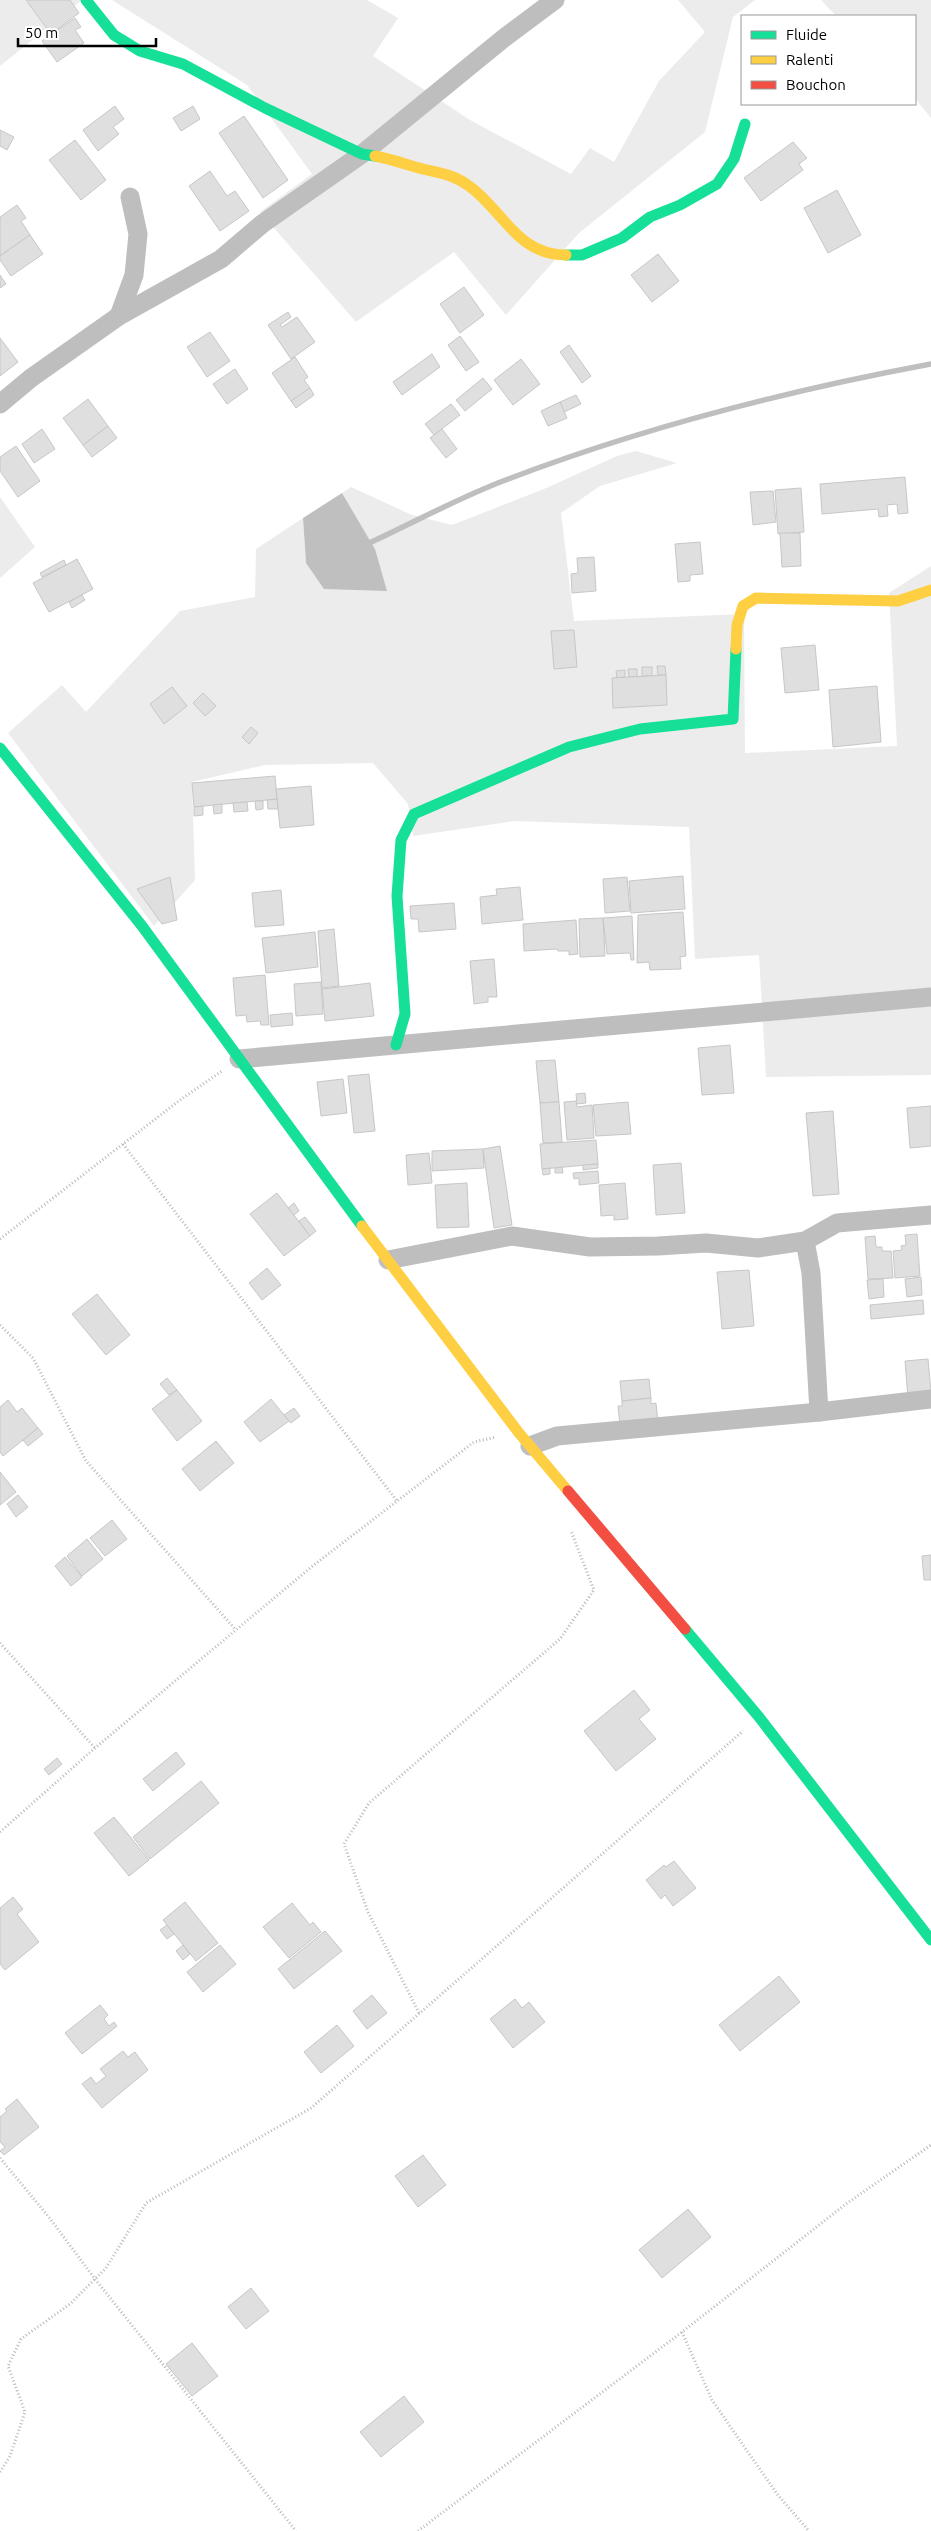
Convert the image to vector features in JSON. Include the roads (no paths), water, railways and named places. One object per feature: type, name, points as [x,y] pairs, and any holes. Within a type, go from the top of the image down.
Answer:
[{"type":"street","points":[[86,0],[114,35],[140,51],[183,64],[265,108],[362,154],[396,160],[423,169],[446,173],[470,186],[510,229],[531,246],[553,255],[582,256],[622,238],[650,218],[680,205],[717,184],[734,159],[745,124]]},
{"type":"street","points":[[0,404],[31,378],[119,316],[220,259],[262,224],[362,154],[504,38],[556,0]]},
{"type":"street","points":[[119,316],[134,275],[138,234],[130,198]]},
{"type":"street","points":[[396,1045],[405,1014],[397,896],[400,840],[414,814],[569,747],[640,729],[733,719],[737,625],[743,606],[756,598],[898,601],[931,590]]},
{"type":"street","points":[[0,748],[142,926],[301,1145],[524,1439],[759,1717],[931,1940]]},
{"type":"street","points":[[239,1059],[931,997]]},
{"type":"street","points":[[388,1260],[512,1236],[590,1247],[706,1243],[758,1248],[805,1241],[836,1224],[931,1215]]},
{"type":"street","points":[[805,1241],[811,1273],[819,1412]]},
{"type":"street","points":[[524,1439],[819,1412],[931,1399]]},
{"type":"waterway","points":[[365,545],[485,488],[608,444],[768,399],[931,364]]}]
